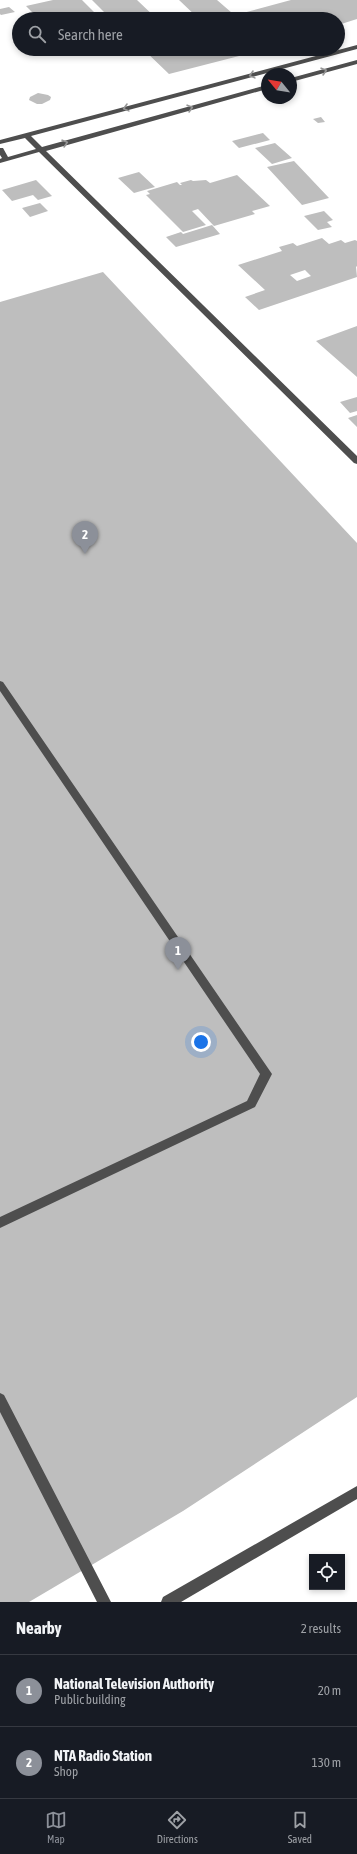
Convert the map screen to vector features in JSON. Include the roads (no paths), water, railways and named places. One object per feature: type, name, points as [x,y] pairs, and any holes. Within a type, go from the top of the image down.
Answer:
[{"type":"street","points":[[345,49],[357,46]]},
{"type":"street","points":[[0,142],[320,56]]},
{"type":"street","points":[[297,78],[357,62]]},
{"type":"street","points":[[0,150],[3,160],[261,89]]},
{"type":"street","points":[[26,135],[357,461]]},
{"type":"street","points":[[0,684],[266,1074],[251,1104],[0,1223]]},
{"type":"street","points":[[0,1398],[104,1602]]},
{"type":"street","points":[[168,1602],[357,1492]]},
{"type":"place","name":"NTA Radio Station","points":[[85,554]]},
{"type":"place","name":"National Television Authority","points":[[178,970]]}]
